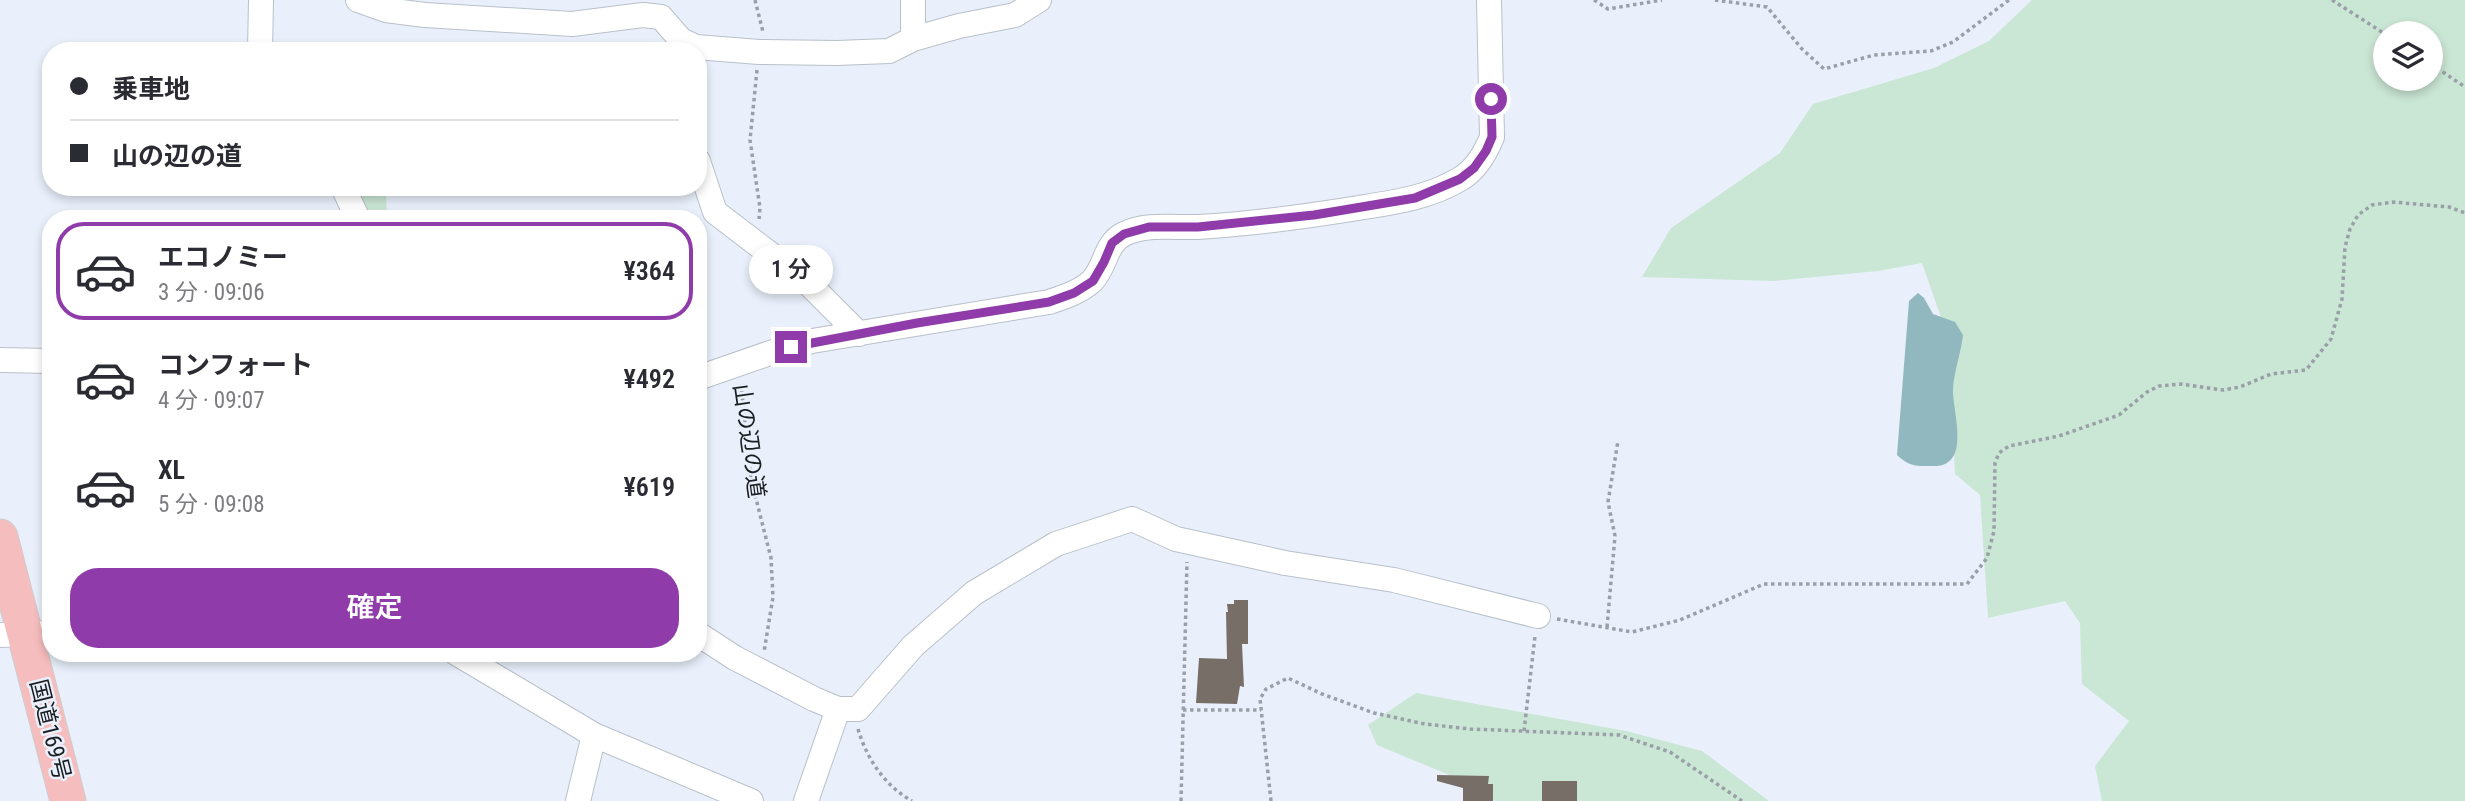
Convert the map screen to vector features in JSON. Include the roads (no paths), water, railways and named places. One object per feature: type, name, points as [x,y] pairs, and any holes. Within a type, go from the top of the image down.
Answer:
[{"type":"highway","name":"国道169号","points":[[0,537],[68,801]]},
{"type":"street","points":[[260,42],[261,0]]},
{"type":"street","points":[[358,0],[386,10],[425,15],[572,24],[643,15],[661,18],[685,42]]},
{"type":"street","points":[[913,0],[913,39]]},
{"type":"street","points":[[707,48],[759,52],[889,51],[913,39],[959,26],[1015,15],[1039,0]]},
{"type":"street","name":"山の辺の道","points":[[707,376],[770,352],[812,341],[1061,298],[1093,281],[1112,243],[1124,234],[1149,227],[1198,227],[1314,215],[1415,198],[1460,179],[1474,168],[1492,137],[1489,0]]},
{"type":"street","points":[[666,42],[667,25]]},
{"type":"street","points":[[707,188],[715,212],[808,283],[859,334]]},
{"type":"street","points":[[0,360],[42,361]]},
{"type":"street","points":[[707,639],[763,673],[838,709],[858,709],[913,646],[974,593],[1056,544],[1132,519],[1188,541],[1285,563],[1394,580],[1538,616]]},
{"type":"street","points":[[471,662],[594,734],[751,801]]},
{"type":"street","points":[[806,801],[838,709]]},
{"type":"street","points":[[578,801],[594,734]]},
{"type":"water","points":[[1918,293],[1933,314],[1955,322],[1963,335],[1953,389],[1956,448],[1952,458],[1945,464],[1932,466],[1913,465],[1897,455],[1909,301]]}]
